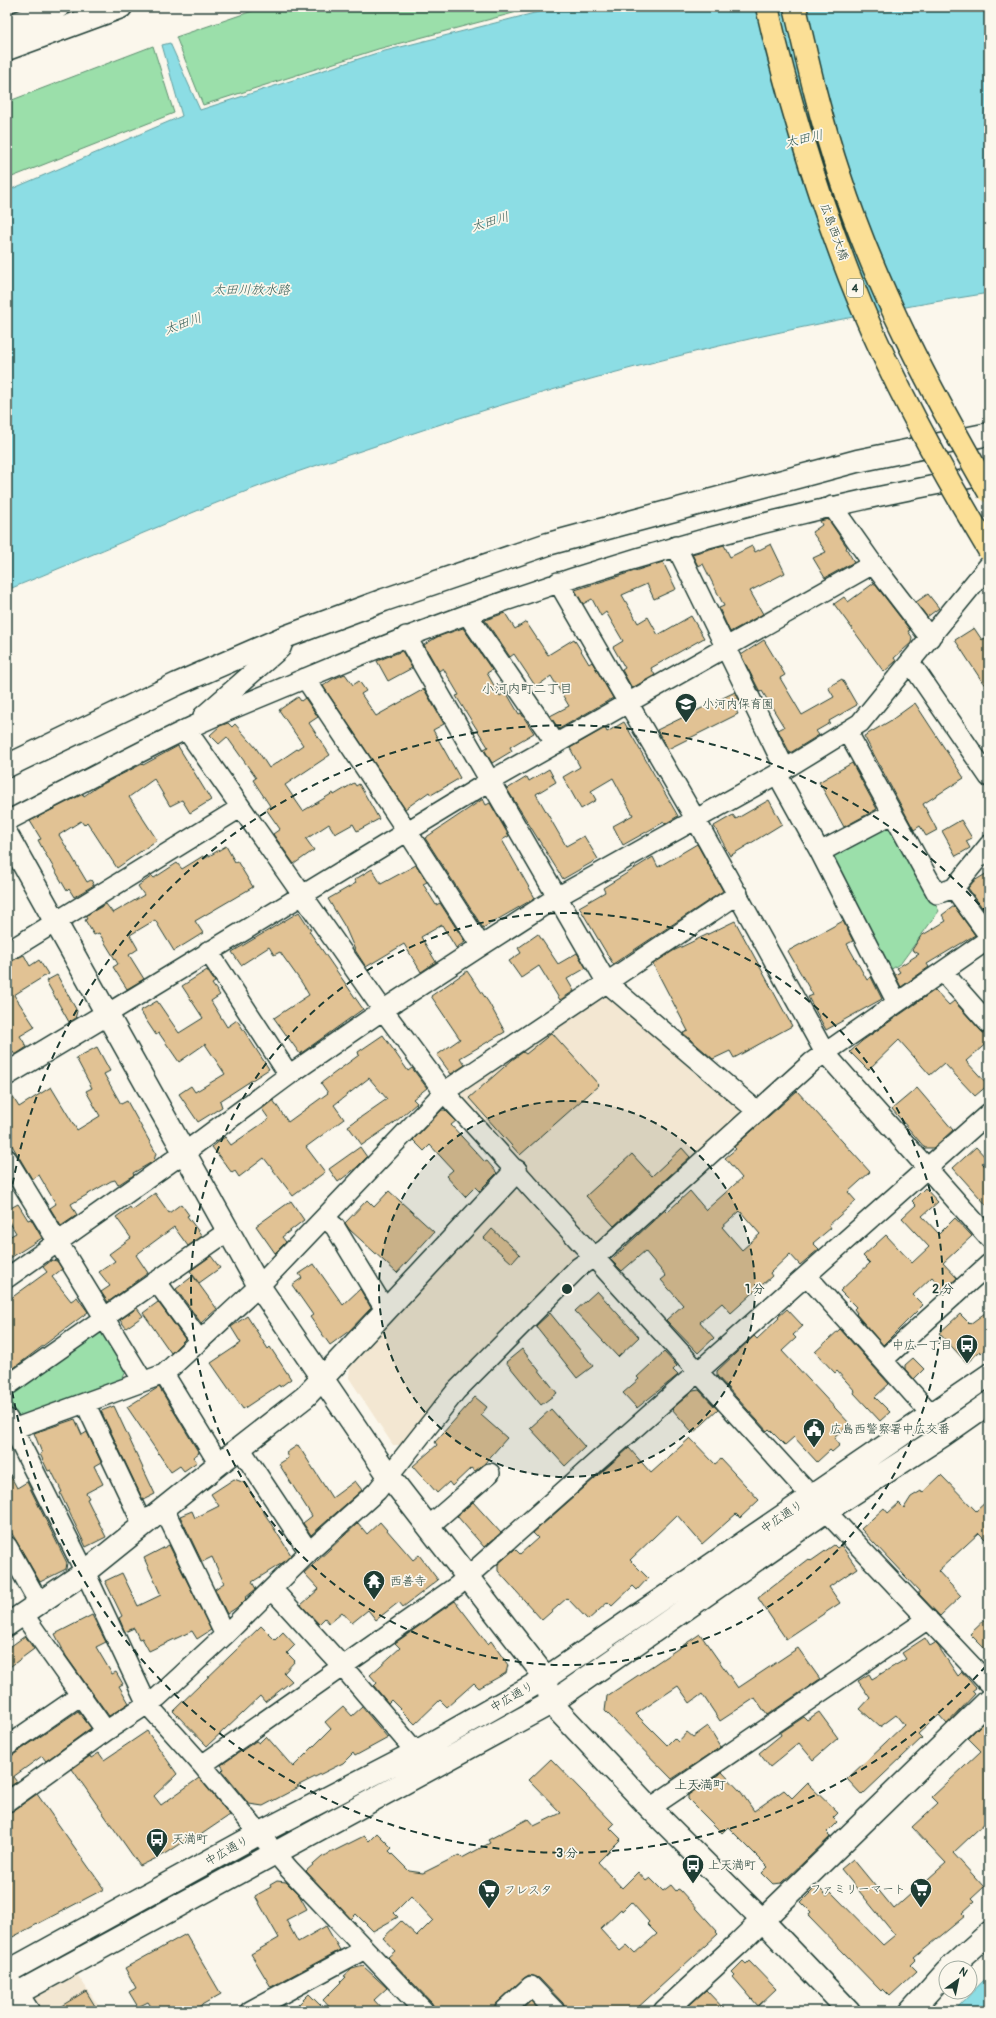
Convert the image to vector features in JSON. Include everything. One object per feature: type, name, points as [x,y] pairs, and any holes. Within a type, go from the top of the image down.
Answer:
[{"type":"highway","name":"広島西大橋","points":[[767,7],[789,94],[805,148],[851,279],[883,352],[920,427],[989,550]]},
{"type":"highway","name":"広島西大橋","points":[[795,7],[813,86],[840,178],[875,270],[907,341],[945,415],[989,492]]},
{"type":"street","points":[[7,27],[58,7]]},
{"type":"street","points":[[7,49],[88,13],[120,7]]},
{"type":"street","points":[[7,766],[177,684],[285,637],[384,600],[548,544],[857,460],[989,434]]},
{"type":"street","points":[[7,821],[193,726],[406,636],[467,614],[558,582],[676,546],[832,506],[989,475]]},
{"type":"street","points":[[832,506],[873,564],[930,638]]},
{"type":"street","points":[[676,546],[725,648],[781,772],[897,1003]]},
{"type":"street","points":[[7,1074],[490,781],[873,564]]},
{"type":"street","points":[[7,1278],[185,1152],[289,1075],[383,1010],[481,946],[557,898],[781,772],[860,723],[930,638],[986,577]]},
{"type":"street","points":[[558,582],[629,702],[738,894],[824,1053],[989,1238]]},
{"type":"street","points":[[467,614],[556,744]]},
{"type":"street","points":[[406,636],[607,983],[757,1111]]},
{"type":"street","points":[[193,726],[281,648],[285,637]]},
{"type":"street","points":[[910,662],[989,778]]},
{"type":"street","points":[[305,678],[407,831],[481,946]]},
{"type":"street","points":[[193,726],[240,808],[303,894],[383,1010],[444,1092],[696,1372],[989,1684]]},
{"type":"street","points":[[847,731],[937,894],[954,888],[989,845]]},
{"type":"street","points":[[7,952],[240,808]]},
{"type":"street","points":[[820,852],[892,814]]},
{"type":"street","points":[[7,836],[259,1286],[389,1476],[546,1678],[551,1703],[650,1808],[762,1920],[849,2011]]},
{"type":"street","points":[[7,1802],[106,1731],[158,1697],[226,1635],[309,1552],[377,1491],[456,1391],[579,1267],[605,1249],[812,1062],[943,972],[989,938],[954,888]]},
{"type":"street","points":[[424,2011],[289,1868],[202,1765],[147,1704],[84,1572],[9,1427],[85,1403],[164,1374],[259,1286],[444,1092],[738,894]]},
{"type":"street","points":[[208,951],[289,1075]]},
{"type":"street","points":[[943,972],[989,1024]]},
{"type":"street","points":[[202,1765],[457,1586],[989,1113]]},
{"type":"street","points":[[7,1160],[143,1381]]},
{"type":"street","points":[[23,1614],[84,1572],[219,1464],[306,1397],[516,1171]]},
{"type":"street","points":[[325,1218],[335,1227],[386,1311]]},
{"type":"street","points":[[7,1386],[228,1231]]},
{"type":"street","points":[[884,1359],[989,1264]]},
{"type":"street","points":[[807,1276],[884,1359],[931,1414]]},
{"type":"street","points":[[156,1281],[200,1341]]},
{"type":"street","points":[[164,1374],[219,1464]]},
{"type":"street","name":"中広通り","points":[[7,1972],[260,1833],[416,1752],[546,1678],[819,1504],[931,1414],[989,1375]]},
{"type":"street","points":[[85,1403],[143,1525]]},
{"type":"street","points":[[15,1996],[551,1703],[819,1504],[942,1436],[989,1403]]},
{"type":"street","points":[[240,1448],[309,1552]]},
{"type":"street","points":[[429,1526],[490,1473]]},
{"type":"street","points":[[164,1509],[226,1635]]},
{"type":"street","points":[[7,1546],[23,1614],[106,1731]]},
{"type":"street","points":[[272,1590],[342,1666],[416,1752]]},
{"type":"street","points":[[650,1808],[928,1619]]},
{"type":"street","points":[[7,1746],[81,1695]]},
{"type":"street","points":[[665,2011],[762,1920],[989,1700]]},
{"type":"street","points":[[959,1960],[989,1933]]},
{"type":"street","points":[[250,2011],[275,2006],[365,1949]]},
{"type":"street","points":[[911,2011],[938,1981]]},
{"type":"street","points":[[504,2011],[531,1986],[555,2011]]},
{"type":"shaded area","points":[[599,996],[608,996],[740,1106],[739,1116],[601,1242],[591,1241],[462,1097],[463,1088]]},
{"type":"shaded area","points":[[512,1191],[521,1191],[575,1252],[575,1261],[487,1345],[446,1390],[403,1445],[393,1445],[349,1378],[350,1367]]},
{"type":"shaded area","points":[[64,1955],[102,2011],[7,2011],[7,1980],[10,1983]]},
{"type":"green space","points":[[264,7],[536,7],[378,49],[203,105],[176,37]]},
{"type":"green space","points":[[153,46],[174,113],[7,179],[7,102]]},
{"type":"green space","points":[[888,825],[895,828],[939,911],[901,963],[887,972],[831,854]]},
{"type":"green space","points":[[102,1330],[127,1369],[122,1380],[20,1417],[12,1414],[7,1407],[7,1391]]},
{"type":"water","name":"太田川放水路","points":[[558,7],[989,7],[989,293],[836,320],[760,337],[685,354],[535,395],[280,478],[7,590],[7,191],[182,116],[162,45],[170,43],[200,110],[377,53]]},
{"type":"water","points":[[989,1975],[989,2011],[954,2011],[965,2000],[978,2000],[978,1986]]},
{"type":"building","points":[[828,519],[847,547],[846,548],[854,562],[825,578],[813,558],[826,552],[812,532],[822,525],[820,521]]},
{"type":"building","points":[[771,544],[785,573],[750,591],[763,614],[730,632],[719,608],[724,606],[703,564],[698,566],[692,554],[724,545],[730,557],[752,546],[755,552]]},
{"type":"building","points":[[663,562],[676,589],[654,599],[647,584],[622,595],[638,623],[648,617],[658,635],[691,616],[704,638],[651,668],[655,675],[632,688],[622,670],[625,668],[613,647],[623,641],[606,612],[601,616],[592,599],[583,604],[575,590]]},
{"type":"building","points":[[874,583],[910,630],[908,631],[912,637],[911,643],[894,658],[896,661],[884,672],[834,604],[844,597],[848,602]]},
{"type":"building","points":[[928,594],[939,608],[927,617],[916,602]]},
{"type":"building","points":[[505,613],[515,629],[526,622],[548,655],[574,639],[589,664],[592,662],[613,698],[559,729],[550,716],[569,706],[551,676],[536,687],[514,654],[510,657],[485,620]]},
{"type":"building","points":[[463,628],[492,670],[487,673],[500,696],[506,692],[519,714],[521,713],[534,733],[510,747],[512,751],[492,763],[484,749],[488,747],[456,696],[459,695],[443,668],[439,671],[424,645],[437,637]]},
{"type":"building","points":[[974,628],[982,640],[985,638],[989,645],[989,692],[955,640]]},
{"type":"building","points":[[764,640],[785,675],[780,678],[802,715],[834,697],[828,687],[842,679],[857,705],[829,721],[830,723],[816,731],[819,735],[790,753],[778,730],[784,727],[762,691],[760,692],[741,655]]},
{"type":"building","points":[[402,651],[412,668],[388,681],[377,661]]},
{"type":"building","points":[[345,674],[353,685],[359,681],[366,691],[361,694],[376,716],[424,689],[444,724],[433,730],[460,778],[431,795],[429,792],[405,809],[323,686],[333,679]]},
{"type":"building","points":[[735,692],[740,702],[734,706],[738,714],[668,749],[657,730]]},
{"type":"building","points":[[298,697],[301,701],[305,698],[318,717],[309,723],[330,755],[285,785],[303,811],[333,793],[334,795],[354,783],[356,786],[359,784],[379,819],[357,831],[353,824],[335,834],[329,824],[306,839],[314,850],[294,864],[273,834],[280,829],[266,809],[270,806],[253,780],[256,778],[227,737],[219,744],[210,735],[220,726],[228,723],[232,727],[235,724],[256,748],[269,768],[303,745],[279,710]]},
{"type":"building","points":[[915,703],[964,778],[923,804],[937,830],[926,836],[920,826],[914,830],[864,736],[890,721]]},
{"type":"building","points":[[624,722],[678,816],[665,824],[664,822],[623,845],[613,826],[633,815],[613,778],[591,791],[596,800],[581,809],[563,777],[580,767],[570,748],[605,728],[607,732]]},
{"type":"building","points":[[178,746],[211,800],[190,813],[182,800],[170,806],[154,779],[129,797],[157,840],[117,868],[87,822],[84,825],[81,821],[59,835],[87,882],[91,880],[94,885],[74,897],[69,889],[67,891],[45,853],[38,840],[41,839],[30,821],[83,794],[84,796],[97,787]]},
{"type":"building","points":[[852,763],[877,809],[844,827],[819,782]]},
{"type":"building","points":[[549,769],[556,782],[536,794],[566,846],[584,836],[598,859],[563,879],[507,789],[527,777],[529,781]]},
{"type":"building","points":[[483,799],[486,805],[490,803],[509,836],[502,840],[535,898],[483,928],[425,838]]},
{"type":"building","points":[[769,800],[782,824],[730,856],[714,826],[733,815],[736,819]]},
{"type":"building","points":[[961,820],[972,838],[966,841],[970,848],[956,856],[942,831]]},
{"type":"building","points":[[697,844],[723,891],[613,964],[579,907],[605,892],[603,888],[653,857],[658,867]]},
{"type":"building","points":[[226,846],[235,862],[237,861],[253,887],[195,921],[203,933],[174,951],[155,920],[130,935],[138,949],[129,955],[144,979],[127,989],[113,967],[118,964],[99,933],[94,935],[85,920],[87,919],[85,916],[106,904],[113,913],[144,895],[138,886],[152,876],[154,878],[177,863],[182,869],[203,856],[204,859]]},
{"type":"building","points":[[416,865],[427,882],[423,884],[436,905],[440,903],[465,942],[456,948],[442,925],[421,937],[436,962],[421,972],[404,944],[366,967],[355,950],[345,927],[328,899],[356,883],[354,880],[372,869],[381,884]]},
{"type":"building","points":[[989,872],[989,917],[968,888],[974,881]]},
{"type":"building","points":[[954,906],[975,935],[927,964],[929,967],[901,987],[895,975],[900,972],[897,968],[919,954],[912,950],[921,936],[946,921],[942,915]]},
{"type":"building","points":[[299,912],[311,930],[309,931],[363,1009],[300,1054],[274,1018],[309,995],[302,983],[280,952],[274,955],[269,947],[241,965],[232,952]]},
{"type":"building","points":[[735,921],[792,1026],[734,1058],[730,1051],[713,1059],[683,1033],[688,1031],[653,964],[673,951]]},
{"type":"building","points":[[843,921],[853,941],[847,944],[867,980],[871,977],[882,999],[826,1030],[808,997],[813,995],[788,951]]},
{"type":"building","points":[[538,934],[558,964],[577,953],[586,968],[567,979],[574,991],[560,1000],[539,966],[521,978],[509,961],[521,953],[518,948]]},
{"type":"building","points":[[24,955],[30,966],[39,960],[48,974],[14,995],[35,1027],[20,1036],[27,1047],[15,1055],[13,1052],[7,1056],[7,963]]},
{"type":"building","points":[[207,970],[215,982],[212,984],[220,995],[211,1001],[227,1027],[237,1020],[269,1069],[220,1101],[222,1107],[198,1122],[179,1094],[191,1086],[195,1092],[225,1074],[205,1044],[179,1062],[159,1033],[156,1035],[140,1011],[157,1001],[179,1033],[203,1018],[182,986]]},
{"type":"building","points":[[467,971],[489,1003],[505,1032],[460,1058],[465,1065],[451,1074],[437,1055],[460,1039],[431,996]]},
{"type":"building","points":[[57,975],[77,1011],[75,1019],[69,1022],[46,981]]},
{"type":"building","points":[[935,990],[949,1005],[954,1001],[981,1031],[989,1035],[989,1041],[966,1061],[988,1085],[975,1096],[944,1063],[930,1075],[899,1040],[868,1070],[850,1052],[862,1041]]},
{"type":"building","points":[[552,1033],[599,1085],[520,1155],[469,1098],[512,1060],[523,1052],[526,1054]]},
{"type":"building","points":[[383,1035],[408,1071],[412,1068],[427,1088],[413,1099],[417,1103],[394,1123],[362,1145],[348,1126],[387,1099],[369,1078],[334,1105],[344,1119],[306,1147],[325,1172],[293,1196],[264,1158],[239,1177],[235,1171],[232,1173],[212,1147],[225,1137],[231,1145],[269,1119],[262,1109],[273,1100],[288,1122],[328,1093],[321,1083],[359,1055],[358,1052]]},
{"type":"building","points":[[97,1047],[110,1071],[104,1074],[121,1104],[127,1101],[156,1153],[154,1161],[133,1173],[134,1175],[118,1185],[115,1180],[111,1181],[71,1204],[77,1215],[61,1226],[50,1208],[56,1204],[39,1175],[32,1179],[7,1137],[7,1088],[19,1107],[51,1087],[77,1130],[100,1116],[86,1091],[92,1088],[76,1058]]},
{"type":"building","points":[[917,1088],[953,1130],[933,1148],[925,1148],[892,1109]]},
{"type":"building","points":[[797,1091],[870,1172],[848,1192],[856,1201],[829,1225],[831,1228],[813,1243],[819,1249],[800,1265],[790,1254],[770,1273],[772,1276],[731,1313],[722,1303],[700,1322],[714,1338],[698,1353],[666,1320],[683,1305],[661,1280],[666,1276],[645,1251],[622,1271],[611,1260],[665,1210],[667,1212],[690,1191],[706,1210],[742,1178],[725,1158],[736,1149],[734,1147]],"holes":[[[740,1211],[760,1234],[742,1250],[722,1227]]]},
{"type":"building","points":[[442,1110],[445,1110],[456,1121],[451,1125],[497,1173],[479,1191],[475,1187],[465,1197],[446,1176],[453,1170],[430,1145],[424,1151],[413,1140]]},
{"type":"building","points":[[360,1147],[367,1157],[338,1182],[329,1169]]},
{"type":"building","points":[[976,1147],[987,1159],[982,1163],[989,1170],[989,1208],[953,1168]]},
{"type":"building","points":[[682,1148],[690,1157],[614,1226],[586,1196],[632,1154],[652,1176]]},
{"type":"building","points":[[925,1188],[938,1202],[922,1216],[939,1234],[955,1218],[972,1236],[943,1263],[957,1278],[944,1290],[932,1277],[913,1295],[923,1305],[883,1345],[856,1314],[857,1313],[854,1309],[856,1307],[840,1291],[870,1263],[863,1256],[886,1235],[912,1263],[929,1247],[902,1218],[916,1205],[912,1201]]},
{"type":"building","points":[[389,1191],[434,1232],[397,1273],[350,1230],[345,1223],[367,1200],[374,1207]]},
{"type":"building","points":[[155,1193],[169,1213],[181,1204],[189,1215],[187,1216],[202,1236],[188,1246],[174,1227],[136,1255],[148,1273],[108,1302],[101,1292],[110,1286],[99,1272],[115,1261],[109,1254],[131,1238],[116,1217],[130,1207],[132,1210]]},
{"type":"building","points":[[291,1201],[304,1220],[282,1237],[286,1242],[275,1253],[256,1226]]},
{"type":"building","points":[[18,1204],[28,1220],[31,1219],[42,1238],[7,1260],[7,1238],[16,1233],[7,1218],[7,1210]]},
{"type":"building","points":[[492,1229],[520,1254],[512,1263],[484,1238]]},
{"type":"building","points":[[211,1256],[220,1268],[199,1283],[190,1271]]},
{"type":"building","points":[[52,1260],[57,1261],[62,1269],[52,1277],[71,1301],[77,1297],[88,1312],[7,1373],[7,1301],[47,1272],[43,1267]]},
{"type":"building","points":[[314,1264],[343,1305],[360,1289],[371,1308],[349,1331],[330,1345],[310,1317],[313,1315],[292,1285],[302,1278],[299,1274]]},
{"type":"building","points":[[193,1276],[217,1309],[201,1323],[176,1289]]},
{"type":"building","points":[[597,1291],[639,1337],[618,1357],[575,1311]]},
{"type":"building","points":[[158,1302],[185,1339],[171,1353],[143,1313]]},
{"type":"building","points":[[137,1308],[143,1316],[126,1328],[120,1320]]},
{"type":"building","points":[[787,1309],[803,1326],[793,1335],[796,1338],[782,1351],[850,1424],[834,1438],[840,1445],[832,1452],[830,1450],[817,1462],[794,1437],[785,1445],[769,1429],[767,1431],[717,1376],[717,1371],[754,1336],[757,1339]]},
{"type":"building","points":[[989,1310],[989,1345],[967,1363],[939,1333],[960,1314],[970,1324]]},
{"type":"building","points":[[550,1313],[593,1366],[577,1378],[536,1326]]},
{"type":"building","points":[[247,1316],[268,1349],[270,1347],[291,1379],[280,1387],[279,1385],[243,1409],[211,1363],[241,1343],[231,1327]]},
{"type":"building","points":[[840,1329],[889,1384],[875,1397],[890,1412],[880,1421],[854,1393],[855,1391],[837,1371],[835,1373],[815,1352]]},
{"type":"building","points":[[522,1349],[557,1393],[541,1405],[506,1362]]},
{"type":"building","points":[[664,1352],[677,1366],[673,1370],[678,1375],[637,1408],[623,1393],[639,1379],[637,1377]]},
{"type":"building","points":[[913,1358],[924,1369],[914,1379],[905,1369],[905,1365]]},
{"type":"building","points":[[159,1387],[199,1453],[193,1457],[197,1462],[184,1471],[180,1466],[171,1472],[127,1407]]},
{"type":"building","points":[[699,1390],[718,1410],[693,1433],[672,1409],[693,1391]]},
{"type":"building","points":[[475,1397],[487,1407],[481,1415],[507,1438],[484,1464],[475,1471],[471,1468],[452,1486],[449,1482],[437,1493],[413,1466],[437,1445],[435,1442]]},
{"type":"building","points":[[114,1406],[155,1494],[143,1500],[101,1411]]},
{"type":"building","points":[[551,1409],[585,1447],[565,1466],[530,1428]]},
{"type":"building","points":[[75,1419],[82,1435],[87,1432],[101,1462],[94,1466],[103,1484],[86,1493],[89,1498],[87,1499],[106,1537],[86,1547],[60,1493],[62,1492],[51,1470],[48,1471],[40,1454],[42,1453],[34,1433]]},
{"type":"building","points":[[690,1438],[715,1464],[721,1459],[759,1500],[740,1518],[736,1514],[702,1544],[677,1515],[630,1560],[648,1578],[637,1590],[633,1586],[612,1606],[608,1602],[588,1620],[567,1598],[542,1620],[498,1571],[498,1564],[515,1549],[520,1554],[538,1538],[533,1533],[629,1448],[651,1473]]},
{"type":"building","points":[[298,1445],[332,1498],[355,1481],[362,1490],[311,1535],[303,1523],[312,1516],[279,1464],[288,1458],[286,1453]]},
{"type":"building","points":[[7,1469],[17,1488],[27,1482],[67,1563],[66,1569],[40,1582],[7,1525]]},
{"type":"building","points":[[941,1475],[976,1511],[989,1499],[989,1543],[979,1533],[938,1571],[961,1596],[940,1616],[919,1594],[919,1591],[861,1529],[884,1508],[888,1513],[899,1503],[904,1508],[911,1497],[921,1491],[922,1493]]},
{"type":"building","points":[[234,1479],[245,1483],[291,1555],[284,1562],[252,1582],[256,1589],[245,1598],[246,1599],[239,1606],[227,1614],[215,1589],[224,1583],[212,1557],[202,1562],[180,1516],[192,1511],[195,1518],[219,1506],[211,1494]]},
{"type":"building","points":[[473,1502],[501,1533],[484,1547],[457,1516]]},
{"type":"building","points":[[380,1522],[413,1560],[419,1555],[438,1580],[403,1607],[399,1602],[376,1620],[368,1610],[352,1623],[342,1612],[329,1623],[325,1618],[319,1624],[301,1605],[319,1589],[304,1573],[358,1523],[367,1534]]},
{"type":"building","points":[[169,1545],[211,1630],[197,1639],[192,1631],[149,1651],[142,1638],[139,1639],[134,1628],[125,1632],[119,1618],[122,1616],[105,1581],[122,1573],[138,1606],[161,1595],[144,1558]]},
{"type":"building","points":[[834,1545],[837,1548],[841,1545],[857,1568],[829,1587],[840,1603],[786,1639],[758,1598],[809,1559],[811,1561]]},
{"type":"building","points":[[455,1601],[488,1644],[491,1641],[508,1665],[506,1673],[479,1688],[474,1683],[447,1707],[440,1700],[415,1724],[391,1700],[388,1703],[374,1686],[377,1683],[370,1675],[400,1648],[395,1643]]},
{"type":"building","points":[[92,1615],[106,1642],[96,1647],[112,1674],[116,1672],[123,1684],[119,1686],[129,1703],[109,1716],[66,1656],[55,1634]]},
{"type":"building","points":[[989,1616],[989,1653],[970,1634]]},
{"type":"building","points":[[261,1626],[275,1640],[283,1632],[295,1645],[287,1653],[295,1661],[284,1673],[292,1681],[265,1702],[260,1696],[207,1746],[173,1711]]},
{"type":"building","points":[[700,1634],[738,1688],[798,1648],[820,1679],[767,1715],[755,1698],[720,1721],[702,1694],[690,1703],[678,1686],[636,1714],[667,1745],[674,1738],[678,1742],[687,1732],[693,1737],[708,1726],[721,1747],[672,1779],[605,1711],[607,1696]]},
{"type":"building","points":[[25,1636],[34,1649],[7,1669],[7,1649]]},
{"type":"building","points":[[925,1638],[930,1646],[935,1643],[938,1646],[958,1676],[962,1672],[976,1688],[972,1691],[975,1694],[947,1724],[939,1715],[918,1734],[922,1738],[862,1795],[847,1779],[904,1725],[896,1715],[880,1727],[860,1709],[870,1698],[858,1681],[869,1674],[872,1679],[906,1659],[902,1653]]},
{"type":"building","points":[[343,1706],[352,1716],[362,1707],[388,1738],[355,1756],[353,1753],[343,1763],[297,1786],[299,1787],[263,1806],[249,1804],[222,1771],[224,1769],[221,1765],[256,1741],[259,1743],[266,1736],[293,1767],[331,1729],[325,1722]]},
{"type":"building","points":[[78,1711],[91,1728],[46,1761],[42,1756],[13,1777],[17,1782],[7,1788],[7,1757],[13,1755]]},
{"type":"building","points":[[819,1712],[838,1738],[813,1760],[799,1743],[770,1767],[759,1753],[781,1735],[780,1733],[804,1717],[807,1720]]},
{"type":"building","points":[[989,1717],[989,1819],[953,1853],[984,1887],[971,1899],[974,1902],[962,1913],[965,1916],[914,1958],[916,1960],[911,1965],[917,1971],[890,1996],[883,1989],[881,1991],[809,1917],[811,1912],[801,1902],[817,1886],[827,1896],[831,1892],[883,1945],[895,1935],[841,1869],[853,1859],[894,1909],[946,1863],[912,1827],[938,1803],[932,1797],[981,1751],[968,1738]]},
{"type":"building","points":[[147,1731],[177,1774],[154,1796],[161,1805],[199,1778],[230,1815],[196,1838],[194,1835],[167,1853],[140,1866],[72,1769],[90,1756],[91,1758],[99,1753],[104,1760]]},
{"type":"building","points":[[551,1759],[614,1824],[610,1828],[621,1839],[598,1862],[622,1888],[638,1872],[646,1881],[650,1878],[663,1891],[671,1885],[676,1891],[678,1889],[680,1890],[717,1931],[716,1932],[718,1934],[634,2011],[566,2011],[563,2003],[539,1978],[529,1975],[497,2003],[493,2011],[436,2011],[432,2003],[388,1957],[395,1951],[383,1938],[401,1921],[417,1936],[433,1920],[411,1896],[394,1913],[398,1917],[373,1931],[356,1914],[351,1919],[306,1871],[322,1857],[364,1836],[369,1841],[377,1833],[392,1848],[389,1851],[409,1871],[423,1873],[459,1855],[462,1858],[490,1843],[488,1840],[528,1819],[534,1826],[561,1813],[529,1780]],"holes":[[[631,1902],[649,1922],[647,1924],[657,1934],[635,1953],[627,1945],[620,1951],[600,1929],[621,1909],[622,1911]]]},
{"type":"building","points":[[722,1772],[741,1792],[754,1811],[784,1790],[792,1798],[807,1783],[838,1813],[833,1818],[837,1822],[826,1833],[830,1837],[782,1883],[773,1884],[762,1873],[768,1867],[728,1827],[722,1833],[688,1799],[688,1795]]},
{"type":"building","points":[[37,1794],[104,1889],[7,1940],[7,1813],[13,1811]]},
{"type":"building","points":[[277,1881],[286,1882],[299,1895],[307,1909],[286,1920],[298,1942],[326,1926],[340,1950],[271,1987],[251,1954],[279,1938],[255,1896],[271,1887],[270,1885]]},
{"type":"building","points":[[186,1934],[221,1994],[191,2011],[154,2011],[148,2002],[138,2007],[129,1992],[136,1988],[125,1968]]},
{"type":"building","points":[[743,1961],[746,1964],[749,1961],[776,1989],[758,2006],[733,1977],[735,1975],[732,1972]]},
{"type":"building","points":[[363,1966],[387,1988],[374,2000],[384,2011],[333,2011],[323,2000],[352,1969]]},
{"type":"building","points":[[706,1990],[726,2011],[683,2011]]},
{"type":"building","points":[[86,1991],[98,2011],[53,2011]]},
{"type":"building","points":[[309,1994],[326,2011],[292,2011]]},
{"type":"building","points":[[531,2001],[540,2011],[520,2011]]},
{"type":"place","name":"小河内保育園","points":[[686,724]]},
{"type":"place","name":"中広一丁目","points":[[967,1364]]},
{"type":"place","name":"広島西警察署中広交番","points":[[814,1448]]},
{"type":"place","name":"西善寺","points":[[374,1600]]},
{"type":"place","name":"天満町","points":[[157,1858]]},
{"type":"place","name":"上天満町","points":[[693,1884]]},
{"type":"place","name":"ファミリーマート","points":[[921,1908]]},
{"type":"place","name":"フレスタ","points":[[489,1910]]},
{"type":"district","name":"小河内町二丁目","points":[[527,689]]},
{"type":"district","name":"上天満町","points":[[700,1785]]},
{"type":"water label","name":"太田川","points":[[804,139]]},
{"type":"water label","name":"太田川","points":[[490,222]]},
{"type":"water label","name":"太田川","points":[[183,324]]}]
